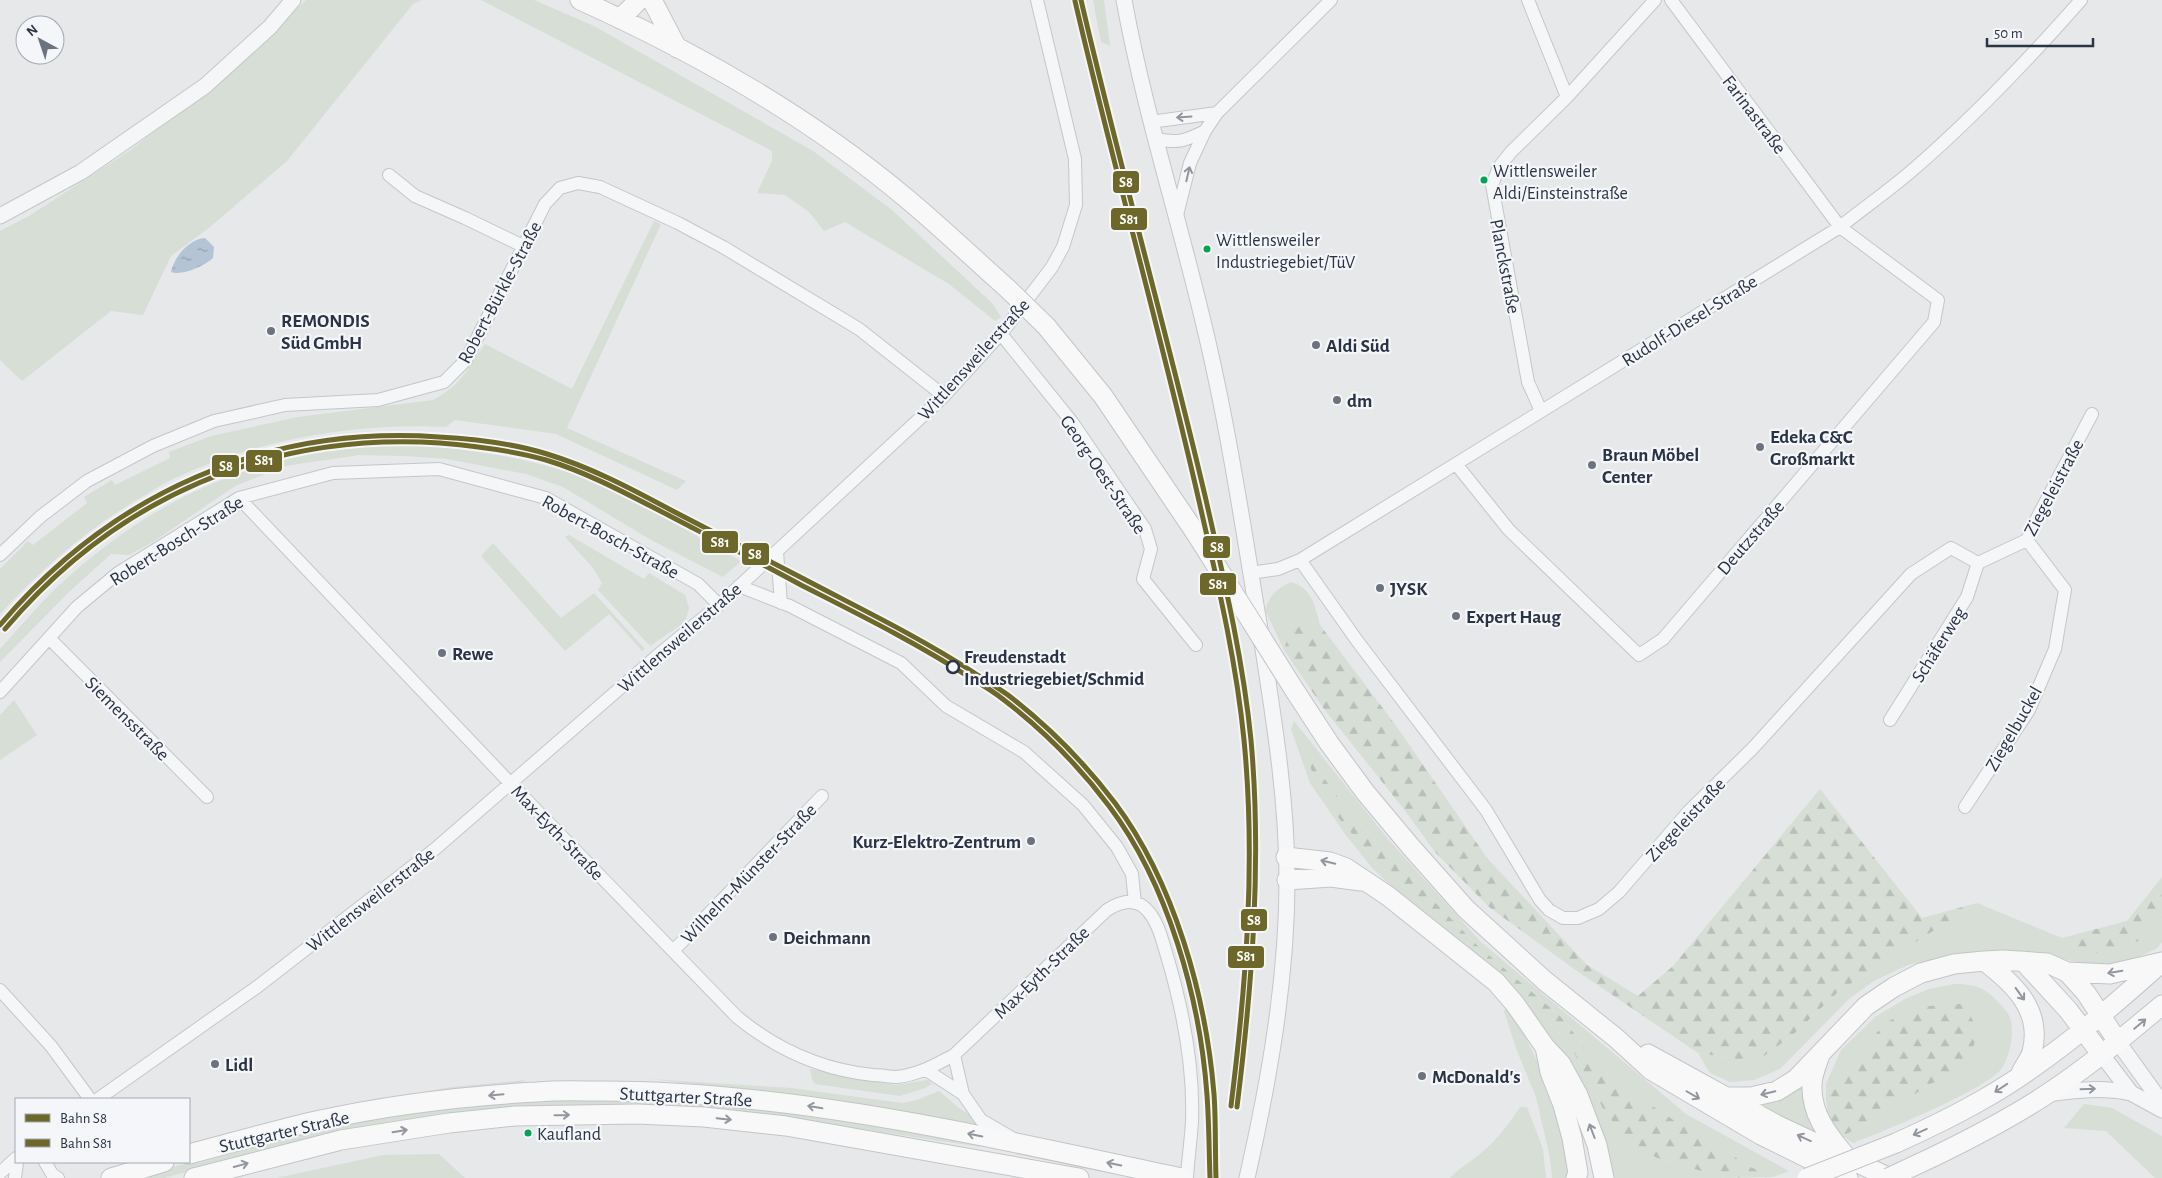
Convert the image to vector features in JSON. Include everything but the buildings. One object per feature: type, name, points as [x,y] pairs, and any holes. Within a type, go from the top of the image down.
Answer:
[{"type":"main road","points":[[580,0],[615,10],[677,48],[769,100],[834,144],[906,197],[1008,289],[1046,326],[1103,396],[1195,532],[1329,743],[1365,792],[1466,909],[1651,1070],[1761,1135],[1848,1178]]},
{"type":"main road","points":[[615,10],[639,0]]},
{"type":"main road","points":[[652,0],[677,48]]},
{"type":"main road","points":[[1286,857],[1330,862],[1346,868],[1388,896],[1496,982],[1515,1004],[1545,1047],[1561,1064],[1578,1095],[1597,1145],[1605,1177]]},
{"type":"main road","points":[[1287,880],[1330,877],[1365,882]]},
{"type":"main road","points":[[1723,1097],[1751,1097],[1776,1091],[1796,1078],[1866,1006],[1894,987],[1921,974],[1954,964],[1984,960],[2047,963],[2067,972],[2110,974],[2162,962]]},
{"type":"main road","points":[[1984,960],[2020,992],[2030,1011],[2033,1034],[2032,1052],[2020,1075]]},
{"type":"main road","points":[[2023,961],[2041,979],[2102,1055]]},
{"type":"main road","points":[[1807,1178],[1896,1143],[1944,1121],[1984,1099],[2100,1016],[2162,962]]},
{"type":"main road","points":[[2067,972],[2086,994],[2118,1042]]},
{"type":"main road","points":[[1616,1038],[1658,1059],[1723,1097],[1889,1178],[1980,1134],[2046,1095],[2102,1055],[2162,1005]]},
{"type":"main road","points":[[1545,1047],[1550,1072],[1563,1104],[1572,1138],[1578,1173],[1576,1178]]},
{"type":"main road","points":[[1820,1054],[1812,1084],[1815,1112],[1827,1134],[1848,1159]]},
{"type":"main road","name":"Stuttgarter Straße","points":[[190,1154],[318,1121],[439,1100],[539,1091],[636,1091],[713,1095],[780,1102],[888,1119],[1023,1144],[1182,1178]]},
{"type":"main road","name":"Stuttgarter Straße","points":[[194,1178],[341,1140],[449,1123],[515,1116],[637,1114],[786,1126],[1078,1178]]},
{"type":"main road","points":[[111,1178],[161,1163]]},
{"type":"street","points":[[0,216],[81,172],[205,86],[270,27],[293,0]]},
{"type":"street","name":"Wittlensweilerstraße","points":[[99,1098],[257,987],[434,849],[511,784],[657,656],[719,605],[944,396],[1001,334],[1052,267],[1064,247],[1076,205],[1075,159],[1037,0]]},
{"type":"street","points":[[1124,0],[1154,139],[1215,373],[1277,740],[1284,804],[1287,880],[1284,952],[1272,1049],[1248,1178]]},
{"type":"street","points":[[1176,219],[1190,163],[1205,131],[1218,113],[1332,0]]},
{"type":"street","points":[[1528,0],[1567,97]]},
{"type":"street","name":"Planckstraße","points":[[1541,411],[1528,382],[1492,185],[1499,167],[1511,152],[1567,97],[1655,0]]},
{"type":"street","name":"Farinastraße","points":[[1671,0],[1840,227]]},
{"type":"street","name":"Rudolf-Diesel-Straße","points":[[1250,572],[1278,569],[1300,560],[1840,227],[1914,169],[1972,116],[2029,59],[2082,0]]},
{"type":"street","points":[[1150,122],[1218,113]]},
{"type":"street","points":[[1154,139],[1175,143],[1205,131]]},
{"type":"street","points":[[389,174],[415,196],[525,247]]},
{"type":"street","name":"Robert-Bürkle-Straße","points":[[0,555],[40,517],[88,481],[153,446],[214,421],[285,405],[378,400],[444,382],[466,360],[525,247],[545,204],[560,188],[578,183],[600,187],[708,239],[859,329],[944,396]]},
{"type":"street","name":"Deutzstraße","points":[[1456,464],[1509,530],[1639,655],[1663,639],[1934,322],[1938,300],[1840,227]]},
{"type":"street","name":"Georg-Oest-Straße","points":[[1001,334],[1072,422],[1145,529],[1151,550],[1143,579],[1196,645]]},
{"type":"street","name":"Ziegeleistraße","points":[[1300,560],[1358,642],[1486,810],[1540,900],[1549,910],[1563,918],[1578,918],[1599,909],[1619,892],[1689,810],[1753,748],[1910,574],[1951,548],[1978,563],[2027,540],[2092,414]]},
{"type":"street","name":"Robert-Bosch-Straße","points":[[0,692],[77,607],[118,573],[239,498],[334,473],[439,469],[546,498],[698,584],[719,605]]},
{"type":"street","name":"Max-Eyth-Straße","points":[[239,498],[511,784],[737,1016],[758,1034],[782,1048],[816,1062],[858,1073],[895,1077],[926,1070],[954,1055],[1106,910],[1120,903],[1136,903]]},
{"type":"street","name":"Ziegelbuckel","points":[[1965,807],[2029,710],[2055,649],[2065,590],[2027,540]]},
{"type":"street","points":[[776,552],[782,603]]},
{"type":"street","name":"Schäferweg","points":[[1890,720],[1967,597],[1978,563]]},
{"type":"street","points":[[739,586],[782,603],[901,663],[946,706],[1024,752],[1047,771],[1083,805],[1117,847],[1132,874],[1136,903],[1144,907],[1150,915],[1162,941],[1178,994],[1188,1044],[1192,1121],[1186,1178]]},
{"type":"street","name":"Siemensstraße","points":[[49,638],[207,797]]},
{"type":"street","name":"Wilhelm-Münster-Straße","points":[[673,951],[822,796]]},
{"type":"street","points":[[0,990],[51,1046],[89,1098]]},
{"type":"street","points":[[2118,1042],[2162,1102]]},
{"type":"street","points":[[954,1055],[963,1094],[981,1120],[1023,1144]]},
{"type":"street","points":[[2102,1055],[2130,1093]]},
{"type":"street","points":[[926,1070],[963,1094]]},
{"type":"street","points":[[2046,1095],[2085,1088],[2112,1089],[2130,1093],[2162,1110]]},
{"type":"street","points":[[0,1172],[15,1159]]},
{"type":"street","points":[[15,1178],[17,1163]]},
{"type":"street","points":[[46,1163],[52,1174],[58,1178]]},
{"type":"green space","points":[[306,0],[422,0],[413,4],[287,161],[210,227],[171,256],[143,315],[111,311],[22,381],[0,360],[0,231],[29,216],[129,151],[228,75]]},
{"type":"green space","points":[[481,0],[534,0],[594,26],[813,151],[892,210],[992,303],[1001,317],[995,321],[949,284],[845,222],[824,231],[809,212],[785,195],[757,193],[772,161],[772,151]]},
{"type":"green space","points":[[1093,0],[1104,0],[1110,46],[1101,42]]},
{"type":"green space","points":[[654,221],[661,224],[567,428],[686,481],[677,490],[556,434],[455,420],[446,427],[376,428],[306,436],[272,444],[205,465],[160,486],[120,510],[83,536],[32,581],[0,614],[0,569],[28,541],[33,545],[87,503],[84,497],[112,480],[115,485],[170,458],[169,452],[211,436],[298,417],[433,400],[458,382],[485,344],[572,389]]},
{"type":"green space","points":[[407,444],[459,449],[509,457],[584,477],[642,504],[741,561],[723,577],[651,540],[563,487],[526,474],[447,459],[360,455],[285,466],[235,486],[153,542],[129,555],[111,554],[68,593],[0,662],[0,649],[54,590],[93,556],[133,527],[174,502],[216,482],[260,467],[307,455],[355,448]]},
{"type":"green space","points":[[569,535],[644,579],[649,573],[685,595],[689,608],[685,622],[650,646],[598,590],[602,583],[593,568],[565,537]]},
{"type":"green space","points":[[493,543],[561,618],[594,593],[645,649],[642,651],[609,614],[565,651],[481,556]]},
{"type":"green space","points":[[1291,582],[1308,593],[1320,625],[1293,620],[1284,650],[1265,610],[1274,593]]},
{"type":"green space","points":[[1293,620],[1320,625],[1397,727],[1487,858],[1587,965],[1638,996],[1673,966],[1820,789],[1922,918],[1977,903],[1839,991],[1794,1034],[1756,1062],[1698,1053],[1577,971],[1489,907],[1435,852],[1403,808],[1324,709],[1284,650]]},
{"type":"green space","points":[[14,700],[37,735],[0,760],[0,715]]},
{"type":"green space","points":[[1294,721],[1388,839],[1481,942],[1686,1114],[1789,1171],[1773,1177],[1748,1166],[1718,1145],[1675,1121],[1610,1078],[1560,1016],[1477,945],[1350,813],[1321,774],[1300,737],[1317,785],[1336,815],[1376,862],[1399,882],[1435,919],[1475,949],[1570,1045],[1606,1114],[1657,1158],[1725,1178],[1615,1178],[1559,1049],[1513,988],[1426,918],[1373,869],[1345,834],[1310,783],[1291,729]]},
{"type":"green space","points":[[1298,733],[1321,774],[1350,813],[1477,945],[1560,1016],[1610,1078],[1675,1121],[1718,1145],[1748,1166],[1773,1177],[1725,1178],[1657,1158],[1629,1140],[1606,1114],[1570,1045],[1475,949],[1435,919],[1399,882],[1376,862],[1336,815],[1317,785]]},
{"type":"green space","points":[[2162,877],[2162,914],[2140,940],[2110,955],[2077,949],[2062,938],[2127,921]]},
{"type":"green space","points":[[1977,903],[2062,938],[2077,949],[2140,940],[2162,914],[2162,942],[2156,949],[2124,963],[2088,964],[2051,957],[1953,955],[1908,965],[1874,981],[1850,998],[1780,1069],[1754,1080],[1730,1082],[1710,1073],[1698,1053],[1756,1062],[1794,1034],[1839,991]]},
{"type":"green space","points":[[1955,984],[1971,985],[1984,990],[1995,998],[2008,1014],[2012,1035],[2009,1052],[2002,1068],[1993,1077],[1956,1098],[1853,1143],[1843,1136],[1888,1112],[1930,1084],[1957,1074],[1839,1077],[1826,1104],[1826,1084],[1841,1050],[1875,1017],[1905,999],[1929,989]]},
{"type":"green space","points":[[1961,1004],[1970,1015],[1978,1031],[1973,1048],[1957,1074],[1930,1084],[1888,1112],[1843,1136],[1832,1125],[1827,1114],[1827,1102],[1838,1079],[1880,1029],[1887,1022],[1909,1011],[1933,1006]]},
{"type":"green space","points":[[1507,1008],[1519,1023],[1556,1101],[1570,1178],[1552,1178],[1550,1158],[1536,1097],[1517,1051],[1504,1011]]},
{"type":"green space","points":[[810,1069],[895,1085],[928,1080],[932,1084],[900,1096],[815,1084]]},
{"type":"green space","points":[[649,1079],[791,1088],[902,1103],[917,1100],[939,1091],[959,1108],[978,1120],[981,1125],[939,1120],[828,1099]]},
{"type":"green space","points":[[526,1080],[519,1085],[190,1145],[190,1143],[329,1108],[452,1087]]},
{"type":"green space","points":[[1804,1085],[1806,1110],[1817,1135],[1758,1107],[1758,1103]]},
{"type":"green space","points":[[529,1100],[698,1101],[778,1110],[982,1143],[981,1147],[806,1121],[398,1122],[317,1136],[164,1178],[132,1178],[316,1128],[433,1110]]},
{"type":"green space","points":[[2084,1104],[2112,1108],[2162,1136],[2162,1178],[2155,1178],[2106,1131],[2064,1128]]},
{"type":"green space","points":[[1520,1107],[1527,1107],[1543,1149],[1546,1178],[1450,1178],[1492,1143]]},
{"type":"green space","points":[[439,1154],[465,1178],[276,1178],[383,1155]]},
{"type":"water","points":[[205,238],[214,247],[213,258],[193,270],[181,273],[171,272],[175,260],[188,245]]},
{"type":"rail line","name":"S8","points":[[1081,0],[1176,375],[1220,559],[1248,710],[1256,832],[1254,924],[1247,1016],[1237,1107]]},
{"type":"rail line","name":"S81","points":[[1075,1],[1199,501],[1225,620],[1241,710],[1248,786],[1248,923],[1241,1015],[1231,1106]]},
{"type":"rail line","name":"S8","points":[[0,625],[44,579],[91,538],[142,504],[196,477],[253,456],[313,443],[375,436],[439,437],[493,442],[534,450],[563,459],[610,478],[868,612],[953,659],[1000,689],[1023,707],[1065,745],[1091,773],[1115,803],[1136,834],[1154,868],[1184,941],[1195,980],[1210,1057],[1215,1105],[1216,1178]]},
{"type":"rail line","name":"S81","points":[[5,629],[48,583],[95,543],[146,510],[199,483],[256,462],[315,449],[376,442],[440,443],[520,454],[562,465],[593,478],[751,558],[949,664],[1000,697],[1060,749],[1085,777],[1109,806],[1130,837],[1148,870],[1178,943],[1197,1020],[1203,1058],[1208,1105],[1210,1178]]},
{"type":"place","name":"Wittlensweiler Aldi/Einsteinstraße","points":[[1484,180]]},
{"type":"place","name":"Wittlensweiler Industriegebiet/TüV","points":[[1207,249]]},
{"type":"place","name":"REMONDIS Süd GmbH","points":[[271,331]]},
{"type":"place","name":"Aldi Süd","points":[[1316,345]]},
{"type":"place","name":"dm","points":[[1337,400]]},
{"type":"place","name":"Edeka C&C Großmarkt","points":[[1760,447]]},
{"type":"place","name":"Braun Möbel Center","points":[[1592,465]]},
{"type":"place","name":"JYSK","points":[[1380,588]]},
{"type":"place","name":"Expert Haug","points":[[1456,616]]},
{"type":"place","name":"Rewe","points":[[442,653]]},
{"type":"place","name":"Freudenstadt Industriegebiet/Schmid","points":[[953,667]]},
{"type":"place","name":"Kurz-Elektro-Zentrum","points":[[1031,841]]},
{"type":"place","name":"Deichmann","points":[[773,937]]},
{"type":"place","name":"Lidl","points":[[215,1064]]},
{"type":"place","name":"McDonald's","points":[[1422,1076]]},
{"type":"place","name":"Kaufland","points":[[528,1133]]}]
